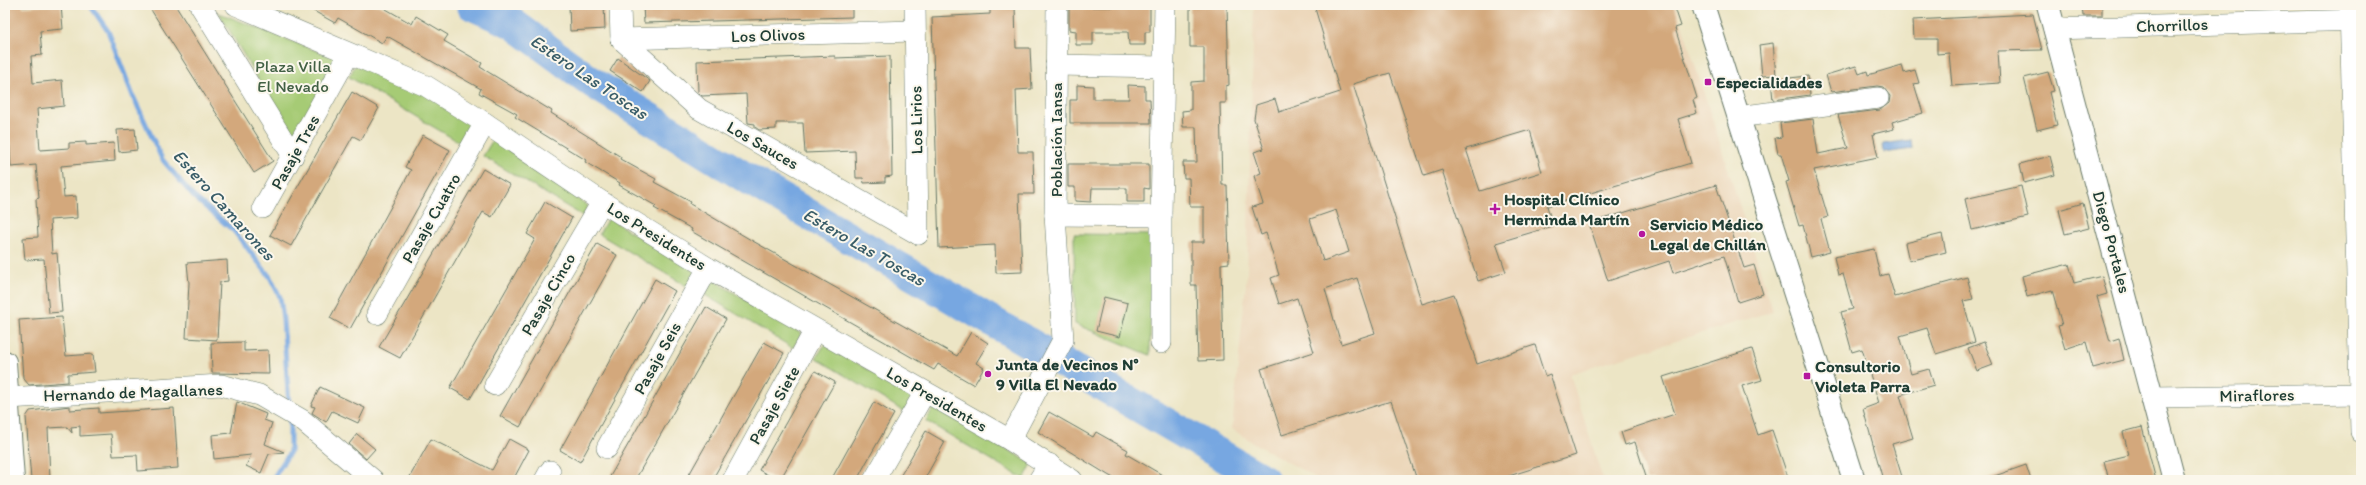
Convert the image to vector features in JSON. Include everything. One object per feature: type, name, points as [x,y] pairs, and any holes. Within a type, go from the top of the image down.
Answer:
[{"type":"main road","points":[[1703,5],[1854,480]]},
{"type":"main road","name":"Diego Portales","points":[[2048,5],[2174,480]]},
{"type":"main road","points":[[5,362],[13,480]]},
{"type":"street","points":[[200,5],[293,156]]},
{"type":"street","name":"Los Presidentes","points":[[236,5],[426,86],[485,122],[602,202],[708,268],[1010,440],[1044,472],[1072,480]]},
{"type":"street","points":[[620,5],[621,39]]},
{"type":"street","name":"Los Lirios","points":[[915,5],[918,234]]},
{"type":"street","name":"Población Iansa","points":[[1010,440],[1055,355],[1057,5]]},
{"type":"street","points":[[1161,343],[1160,216],[1165,5]]},
{"type":"street","points":[[2354,15],[2361,432]]},
{"type":"street","name":"Chorrillos","points":[[2054,29],[2354,15]]},
{"type":"street","name":"Los Olivos","points":[[621,39],[915,31]]},
{"type":"street","name":"Los Sauces","points":[[621,39],[699,109],[918,234]]},
{"type":"street","name":"Pasaje Tres","points":[[263,208],[349,54]]},
{"type":"street","name":"Población Iansa","points":[[1056,65],[1164,67]]},
{"type":"street","points":[[1738,117],[1878,98]]},
{"type":"street","name":"Pasaje Cuatro","points":[[376,314],[485,122]]},
{"type":"street","name":"Pasaje Cinco","points":[[495,385],[602,202]]},
{"type":"street","name":"Población Iansa","points":[[1055,216],[1160,216]]},
{"type":"street","name":"Pasaje Seis","points":[[607,448],[708,268]]},
{"type":"street","name":"Pasaje Siete","points":[[733,480],[815,330]]},
{"type":"street","name":"Hernando de Magallanes","points":[[7,394],[220,385],[258,395],[302,420],[373,480]]},
{"type":"street","points":[[874,480],[925,392]]},
{"type":"street","name":"Miraflores","points":[[2153,397],[2360,394]]},
{"type":"shaded area","name":"Hospital Clínico Herminda Martín","points":[[1254,5],[1676,5],[1773,311],[1570,374],[1603,480],[1320,480],[1257,445],[1232,429],[1247,273]]},
{"type":"green space","name":"Plaza Villa El Nevado","points":[[219,13],[338,59],[294,140]]},
{"type":"green space","points":[[356,64],[423,91],[476,123],[464,145],[349,77]]},
{"type":"green space","points":[[494,138],[588,206],[583,216],[483,156]]},
{"type":"green space","points":[[608,218],[696,272],[688,287],[599,234]]},
{"type":"green space","points":[[1074,234],[1152,235],[1150,355],[1075,324]]},
{"type":"green space","points":[[713,280],[802,334],[793,348],[705,295]]},
{"type":"green space","points":[[825,344],[914,397],[905,412],[816,358]]},
{"type":"green space","points":[[934,406],[1032,464],[1024,479],[926,421]]},
{"type":"water","points":[[1911,140],[1912,149],[1884,153],[1883,144]]},
{"type":"building","points":[[5,5],[23,5],[23,7],[61,5],[63,29],[40,31],[42,55],[31,56],[33,83],[62,80],[64,106],[37,109],[40,150],[69,148],[69,143],[86,142],[86,145],[114,143],[115,161],[61,166],[64,197],[76,196],[77,218],[50,220],[52,254],[57,253],[62,312],[49,313],[44,259],[25,260],[23,238],[38,237],[36,199],[39,198],[36,165],[11,167],[9,137],[6,137],[5,124],[5,85],[10,85]]},
{"type":"building","points":[[148,5],[175,5],[273,161],[254,173]]},
{"type":"building","points":[[303,5],[379,5],[412,24],[416,16],[448,35],[444,41],[482,63],[480,67],[552,111],[551,113],[621,157],[620,159],[656,179],[654,182],[691,202],[690,204],[751,240],[957,356],[971,332],[988,343],[976,363],[984,368],[974,385],[938,364],[934,370],[691,231],[692,229],[654,208],[656,206],[619,185],[620,183],[585,162],[586,160],[515,117],[517,114],[479,93],[481,89],[387,36],[382,43],[338,18],[335,23]]},
{"type":"building","points":[[569,5],[604,5],[605,29],[570,31]]},
{"type":"building","points":[[643,5],[852,5],[852,17],[644,23]]},
{"type":"building","points":[[990,5],[1015,5],[1016,48],[1030,48],[1032,89],[1016,90],[1018,152],[1033,152],[1034,194],[1019,194],[1022,272],[996,273],[995,245],[939,248],[932,17],[990,14]]},
{"type":"building","points":[[1190,5],[1227,5],[1229,85],[1226,86],[1226,103],[1220,103],[1222,185],[1227,185],[1229,263],[1221,264],[1223,360],[1198,361],[1196,285],[1191,285],[1191,242],[1204,242],[1204,207],[1190,207],[1189,178],[1184,178],[1183,162],[1197,162],[1196,127],[1183,127],[1182,111],[1191,110],[1191,82],[1204,81],[1204,47],[1190,47]]},
{"type":"building","points":[[1314,5],[1674,5],[1681,26],[1675,28],[1697,98],[1693,100],[1697,113],[1678,119],[1691,163],[1547,206],[1553,226],[1496,243],[1506,272],[1478,281],[1442,170],[1424,176],[1390,73],[1353,84],[1422,304],[1454,294],[1477,364],[1535,345],[1545,376],[1550,374],[1576,455],[1496,480],[1417,480],[1391,401],[1282,435],[1261,369],[1314,352],[1297,298],[1279,304],[1271,278],[1279,275],[1266,233],[1261,235],[1252,207],[1263,204],[1254,176],[1261,173],[1254,152],[1264,149],[1254,119],[1256,105],[1275,99],[1279,112],[1340,92]],"holes":[[[1530,130],[1542,172],[1480,191],[1466,149]],[[1336,210],[1349,252],[1323,261],[1310,219]],[[1357,278],[1375,333],[1341,344],[1325,289]]]},
{"type":"building","points":[[2082,5],[2102,5],[2102,16],[2083,16]]},
{"type":"building","points":[[1069,7],[1150,7],[1150,32],[1145,32],[1145,45],[1129,45],[1128,32],[1093,32],[1093,45],[1076,45],[1076,31],[1069,30]]},
{"type":"building","points":[[2033,14],[2042,50],[1998,51],[2000,83],[1952,86],[1949,53],[1937,54],[1937,39],[1914,39],[1913,20]]},
{"type":"building","points":[[1773,43],[1776,75],[1762,76],[1759,45]]},
{"type":"building","points":[[835,56],[835,58],[890,56],[892,176],[885,177],[885,182],[864,183],[863,178],[856,178],[855,151],[805,153],[803,123],[776,123],[776,129],[759,130],[755,127],[755,124],[748,123],[746,94],[702,96],[698,92],[697,61]]},
{"type":"building","points":[[618,58],[650,81],[643,92],[610,71]]},
{"type":"building","points":[[1902,65],[1904,73],[1915,70],[1919,83],[1914,84],[1923,113],[1892,122],[1894,129],[1873,134],[1878,157],[1814,170],[1828,217],[1821,219],[1830,252],[1811,257],[1803,225],[1799,226],[1786,182],[1789,181],[1781,154],[1778,154],[1775,138],[1782,137],[1780,123],[1813,119],[1818,154],[1848,148],[1838,115],[1880,110],[1889,103],[1890,96],[1883,87],[1877,86],[1831,92],[1826,75],[1856,66],[1859,74],[1867,71],[1868,75]]},
{"type":"building","points":[[2048,72],[2054,91],[2049,92],[2057,125],[2037,130],[2024,78]]},
{"type":"building","points":[[1808,76],[1810,95],[1773,100],[1771,80]]},
{"type":"building","points":[[1077,85],[1093,86],[1093,99],[1129,99],[1128,85],[1145,86],[1145,99],[1150,99],[1151,123],[1070,123],[1070,100],[1077,100]]},
{"type":"building","points":[[352,92],[379,108],[361,140],[353,136],[291,246],[270,235]]},
{"type":"building","points":[[135,129],[137,150],[119,152],[117,130]]},
{"type":"building","points":[[423,135],[450,150],[350,329],[330,318],[411,170],[405,167]]},
{"type":"building","points":[[2050,156],[2055,175],[2024,183],[2020,164]]},
{"type":"building","points":[[1068,164],[1149,164],[1149,189],[1144,188],[1144,202],[1127,202],[1127,188],[1092,188],[1091,202],[1075,201],[1075,187],[1068,187]]},
{"type":"building","points":[[483,169],[510,185],[492,217],[483,212],[400,358],[379,347]]},
{"type":"building","name":"Servicio Médico Legal de Chillán","points":[[1716,185],[1744,268],[1754,265],[1763,294],[1738,302],[1724,256],[1673,273],[1669,261],[1608,281],[1589,223]]},
{"type":"building","points":[[2021,186],[2028,217],[1972,230],[1965,199]]},
{"type":"building","points":[[545,202],[572,218],[470,399],[450,388],[535,239],[527,234]]},
{"type":"building","points":[[2083,203],[2089,228],[2065,234],[2059,210]]},
{"type":"building","points":[[1942,234],[1946,252],[1909,261],[1905,243]]},
{"type":"building","points":[[597,244],[617,255],[520,427],[500,416]]},
{"type":"building","points":[[1874,249],[1880,276],[1888,274],[1895,297],[1967,277],[1973,299],[1963,301],[1975,342],[1936,354],[1927,328],[1900,336],[1911,374],[1929,369],[1934,385],[1900,395],[1913,438],[1892,444],[1903,480],[1883,480],[1863,409],[1879,403],[1862,349],[1852,352],[1841,312],[1853,309],[1843,274],[1838,275],[1834,257]]},
{"type":"building","points":[[227,260],[228,281],[220,282],[217,340],[186,338],[189,283],[187,263]]},
{"type":"building","points":[[2069,264],[2074,283],[2102,276],[2107,294],[2097,297],[2110,341],[2119,338],[2124,360],[2093,368],[2086,342],[2065,349],[2058,326],[2062,325],[2052,290],[2027,297],[2022,276]]},
{"type":"building","points":[[655,279],[675,291],[580,462],[560,450]]},
{"type":"building","points":[[1104,297],[1128,303],[1120,337],[1096,331]]},
{"type":"building","points":[[706,307],[726,319],[635,480],[608,480]]},
{"type":"building","points":[[62,317],[66,356],[93,354],[95,372],[68,374],[68,382],[29,385],[23,378],[19,320]]},
{"type":"building","points":[[244,342],[244,351],[268,350],[269,374],[212,373],[211,343]]},
{"type":"building","points":[[764,342],[784,353],[770,378],[712,480],[686,480]]},
{"type":"building","points":[[1984,342],[1993,365],[1977,371],[1968,348]]},
{"type":"building","points":[[1752,349],[1762,380],[1742,386],[1758,435],[1772,430],[1789,480],[1647,480],[1635,442],[1625,445],[1621,432],[1675,414],[1663,377]]},
{"type":"building","points":[[815,371],[835,382],[780,480],[777,480],[759,470]]},
{"type":"building","points":[[320,387],[365,408],[358,423],[332,411],[326,422],[312,413],[315,407],[311,406]]},
{"type":"building","points":[[237,402],[266,414],[264,420],[272,423],[265,444],[284,452],[269,454],[261,473],[246,466],[251,455],[214,459],[212,435],[231,433]]},
{"type":"building","points":[[874,402],[894,414],[857,480],[831,480]]},
{"type":"building","points":[[70,406],[70,410],[99,408],[99,413],[174,408],[178,468],[138,471],[137,455],[113,456],[111,434],[80,436],[80,426],[71,427],[72,433],[67,427],[48,428],[50,480],[31,480],[26,417],[30,411]]},
{"type":"building","points":[[1049,412],[1093,437],[1096,432],[1128,450],[1126,454],[1171,480],[1117,480],[1108,475],[1038,432]]},
{"type":"building","points":[[2142,427],[2156,480],[2109,480],[2104,461],[2129,455],[2123,432]]},
{"type":"building","points":[[926,431],[945,442],[924,480],[898,480]]},
{"type":"building","points":[[357,434],[375,449],[366,459],[349,444]]},
{"type":"building","points":[[431,439],[492,470],[509,439],[529,450],[513,480],[408,480]]},
{"type":"building","points":[[2026,465],[2031,480],[1990,480],[1989,478]]},
{"type":"waterway","name":"Estero Camarones","points":[[90,5],[108,31],[133,96],[162,159],[193,196],[234,231],[270,277],[280,297],[289,406]]},
{"type":"waterway","name":"Estero Las Toscas","points":[[472,5],[512,23],[593,83],[748,179],[1264,480]]},
{"type":"waterway","name":"Estero Camarones","points":[[272,480],[290,452],[290,420]]},
{"type":"place","name":"Especialidades","points":[[1708,82]]},
{"type":"place","name":"Hospital Clínico Herminda Martín","points":[[1495,209]]},
{"type":"place","name":"Servicio Médico Legal de Chillán","points":[[1642,234]]},
{"type":"place","name":"Junta de Vecinos N° 9 Villa El Nevado","points":[[988,374]]},
{"type":"place","name":"Consultorio Violeta Parra","points":[[1807,376]]}]
